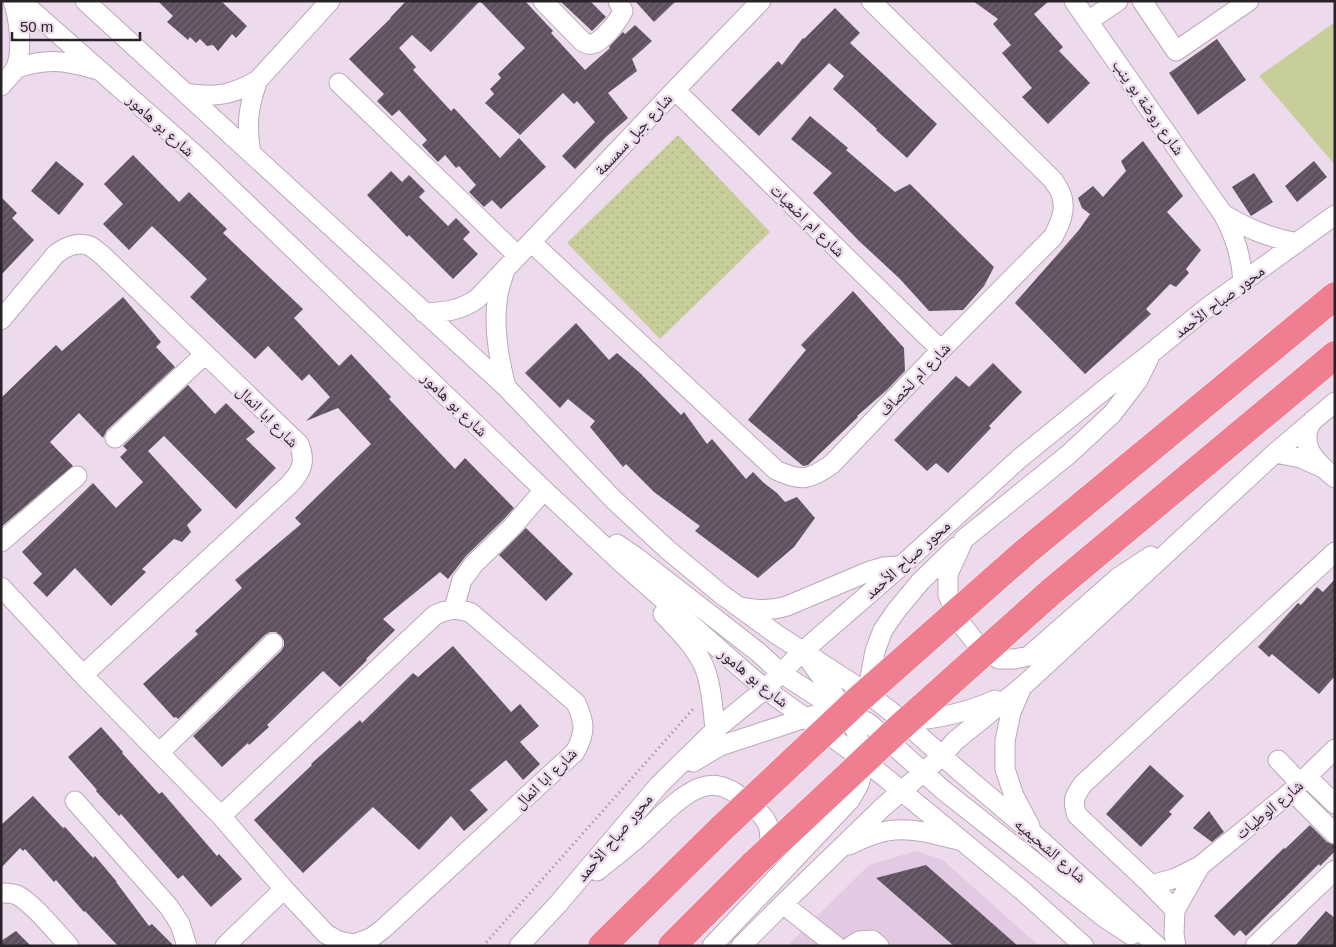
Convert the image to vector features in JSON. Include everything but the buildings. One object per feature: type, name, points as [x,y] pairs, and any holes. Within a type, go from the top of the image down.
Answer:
[{"type":"highway","points":[[602,946],[722,828],[858,700],[1023,554],[1335,296]]},
{"type":"highway","points":[[672,946],[754,864],[897,730],[1052,591],[1335,355]]},
{"type":"street","points":[[1,86],[15,69],[19,53],[20,36],[13,1]]},
{"type":"street","name":"شارع بو هامور","points":[[22,1],[198,158],[544,490],[678,613],[765,689],[865,761],[901,792]]},
{"type":"street","points":[[85,1],[506,387],[614,500],[668,550],[721,594],[776,634],[867,693],[903,721],[942,756]]},
{"type":"street","points":[[186,94],[201,96],[223,94],[245,88],[258,80],[330,1]]},
{"type":"street","points":[[543,1],[583,42],[590,44],[597,42],[617,22],[622,11],[618,1]]},
{"type":"street","name":"شارع جبل سمسمة","points":[[424,313],[454,310],[466,306],[477,299],[761,1]]},
{"type":"street","name":"شارع ام لخصاف","points":[[339,83],[518,256],[776,470],[790,477],[805,478],[820,473],[832,464],[1053,237],[1060,222],[1063,208],[1061,194],[1053,180],[871,1]]},
{"type":"street","name":"شارع روضة بو ينب","points":[[1074,1],[1223,214],[1231,229],[1241,257],[1243,282]]},
{"type":"street","points":[[1088,21],[1118,1]]},
{"type":"street","points":[[1142,1],[1176,51],[1249,1]]},
{"type":"street","points":[[15,69],[43,61],[58,61],[100,71]]},
{"type":"street","points":[[251,153],[248,139],[249,109],[258,80]]},
{"type":"street","name":"شارع ام اضعيات","points":[[675,90],[941,350]]},
{"type":"street","name":"شارع روضة بو ينب","points":[[1223,214],[1255,231],[1297,243]]},
{"type":"street","name":"محور صباح الأحمد","points":[[519,946],[558,904],[659,785],[715,730],[765,689],[802,651],[901,566],[1020,458],[1208,307],[1335,215]]},
{"type":"street","name":"شارع ابا انمال","points":[[1,320],[56,254],[65,248],[78,245],[90,246],[103,256],[299,444],[302,453],[299,474],[290,484],[83,675]]},
{"type":"street","name":"شارع جبل سمسمة","points":[[506,387],[498,349],[496,314],[498,295],[518,256]]},
{"type":"street","points":[[115,438],[205,354]]},
{"type":"street","points":[[1084,946],[1024,892],[901,792],[884,769],[877,755],[867,693],[875,651],[883,630],[896,610],[920,582],[964,539],[1069,454],[1112,414],[1138,380],[1150,354]]},
{"type":"street","points":[[742,946],[839,849],[924,773],[955,741],[1023,686],[1275,453],[1335,402]]},
{"type":"street","points":[[1313,420],[1307,431],[1310,453],[1328,473]]},
{"type":"street","points":[[1275,453],[1301,458],[1328,473]]},
{"type":"street","points":[[1,542],[77,476]]},
{"type":"street","points":[[221,816],[435,614],[454,608],[462,580],[474,564],[512,527],[544,490]]},
{"type":"street","points":[[585,528],[611,541],[636,557],[758,652],[781,673],[821,699],[867,722],[928,720],[953,715],[977,708],[1023,686]]},
{"type":"street","points":[[585,528],[684,636],[697,654],[705,668],[715,730]]},
{"type":"street","points":[[964,539],[948,574],[948,595],[961,624],[981,649],[999,658],[1014,659],[1029,656],[1119,577],[1153,555],[1179,542]]},
{"type":"street","points":[[1175,910],[1076,815],[1073,804],[1077,793],[1083,784],[1335,552]]},
{"type":"street","points":[[738,606],[760,611],[776,610],[870,571],[883,567],[901,566]]},
{"type":"street","name":"شارع ابا انمال","points":[[1,587],[83,675],[221,816],[326,934],[339,942],[354,944],[371,938],[383,929],[575,752],[581,741],[584,729],[582,716],[576,703],[471,613],[454,608]]},
{"type":"street","points":[[159,753],[273,643]]},
{"type":"street","points":[[712,946],[850,800],[859,784],[865,761],[857,734],[847,713],[802,651]]},
{"type":"street","points":[[1023,686],[1011,712],[1005,741],[1005,769],[1014,796],[1036,836]]},
{"type":"street","points":[[659,785],[720,746],[826,712],[847,713]]},
{"type":"street","points":[[871,721],[924,773],[958,802],[1105,918],[1149,946]]},
{"type":"street","name":"شارع الوطيات","points":[[1150,884],[1176,878],[1200,866],[1300,784],[1335,749]]},
{"type":"street","name":"شارع الشحيميه","points":[[942,756],[1036,836],[1157,946]]},
{"type":"street","points":[[1278,760],[1300,784],[1335,834]]},
{"type":"street","points":[[1300,784],[1335,804]]},
{"type":"street","points":[[558,904],[689,793],[703,786],[718,785],[731,790],[762,813],[767,820],[771,841],[754,901]]},
{"type":"street","points":[[75,801],[169,906],[180,924],[187,946]]},
{"type":"street","points":[[839,849],[865,838],[892,830],[919,831],[963,841]]},
{"type":"street","name":"شارع الوطيات","points":[[1176,946],[1174,934],[1175,910],[1200,866]]},
{"type":"street","points":[[1255,946],[1332,879]]},
{"type":"street","points":[[225,946],[284,889]]},
{"type":"street","points":[[1,893],[8,892],[27,902],[69,946]]},
{"type":"street","points":[[783,904],[836,946]]},
{"type":"street","points":[[851,946],[859,941],[872,940],[879,946]]},
{"type":"path","points":[[483,946],[710,690]]},
{"type":"shaded area","points":[[916,851],[943,860],[1039,946],[787,946],[869,865]]},
{"type":"green space","points":[[1335,22],[1335,165],[1259,76]]},
{"type":"green space","points":[[678,135],[770,232],[660,339],[567,243]]}]
